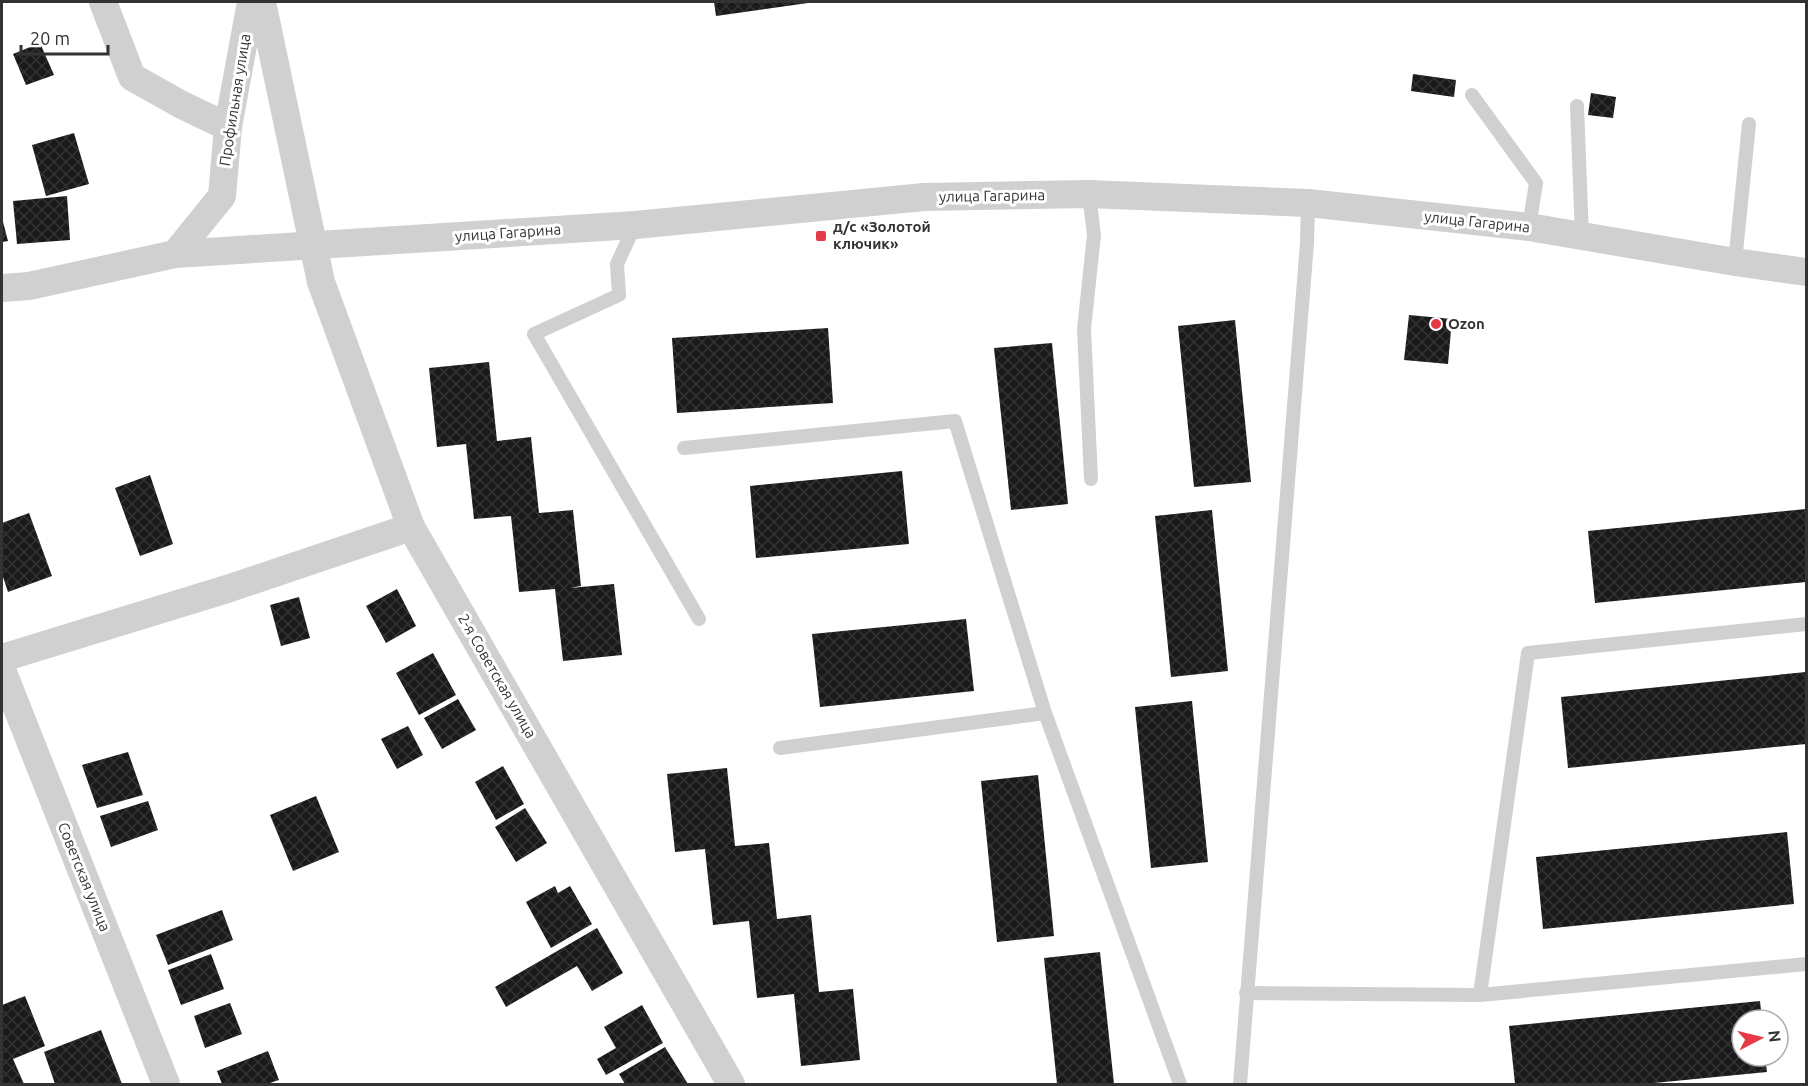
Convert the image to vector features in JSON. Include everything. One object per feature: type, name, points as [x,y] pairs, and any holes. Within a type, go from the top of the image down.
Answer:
[{"type":"street","points":[[103,2],[132,77],[228,127]]},
{"type":"street","name":"Профильная улица","points":[[175,254],[222,196],[228,127],[251,2]]},
{"type":"street","name":"2-я Советская улица","points":[[262,2],[321,282],[411,527],[731,1084]]},
{"type":"street","name":"улица Гагарина","points":[[2,288],[29,286],[175,254],[635,225],[924,197],[1089,194],[1308,203],[1530,227],[1806,272]]},
{"type":"street","points":[[2,658],[227,589],[411,527]]},
{"type":"street","name":"Советская улица","points":[[2,670],[166,1084]]},
{"type":"lane","points":[[1472,95],[1536,183],[1530,227]]},
{"type":"lane","points":[[1577,106],[1582,237]]},
{"type":"lane","points":[[1735,262],[1749,124]]},
{"type":"lane","points":[[1089,194],[1094,235],[1084,329],[1090,479]]},
{"type":"lane","points":[[1240,1084],[1307,243],[1308,203]]},
{"type":"lane","points":[[635,225],[617,264],[619,295],[534,334],[699,619]]},
{"type":"lane","points":[[684,448],[955,421],[1045,713],[1180,1084]]},
{"type":"lane","points":[[1480,995],[1528,653],[1806,624]]},
{"type":"lane","points":[[780,748],[1045,713]]},
{"type":"lane","points":[[1246,993],[1480,995],[1806,964]]},
{"type":"building","points":[[714,2],[808,2],[808,3],[716,16]]},
{"type":"building","points":[[40,43],[54,75],[26,85],[13,54]]},
{"type":"building","points":[[1413,74],[1456,80],[1454,97],[1411,91]]},
{"type":"building","points":[[1591,93],[1616,97],[1613,118],[1588,115]]},
{"type":"building","points":[[74,133],[89,184],[46,196],[32,145]]},
{"type":"building","points":[[67,196],[70,240],[17,244],[13,201]]},
{"type":"building","points":[[2,218],[8,241],[2,242]]},
{"type":"building","points":[[1409,315],[1452,319],[1448,364],[1404,360]]},
{"type":"building","points":[[1235,320],[1251,482],[1194,487],[1178,326]]},
{"type":"building","points":[[828,328],[833,403],[677,413],[672,338]]},
{"type":"building","points":[[1052,343],[1068,504],[1011,510],[994,348]]},
{"type":"building","points":[[489,362],[497,441],[531,437],[539,513],[573,510],[581,586],[570,588],[614,584],[622,655],[563,661],[555,589],[519,592],[511,516],[474,519],[466,444],[437,447],[429,368]]},
{"type":"building","points":[[902,471],[909,544],[756,558],[750,486]]},
{"type":"building","points":[[150,475],[173,544],[140,556],[115,488]]},
{"type":"building","points":[[1806,509],[1806,582],[1595,603],[1588,531]]},
{"type":"building","points":[[1212,510],[1228,671],[1171,677],[1155,516]]},
{"type":"building","points":[[29,513],[52,576],[8,592],[2,574],[2,523]]},
{"type":"building","points":[[397,589],[416,626],[386,643],[366,606]]},
{"type":"building","points":[[299,597],[310,638],[281,646],[270,605]]},
{"type":"building","points":[[966,619],[974,691],[820,707],[812,634]]},
{"type":"building","points":[[433,653],[456,695],[419,715],[396,673]]},
{"type":"building","points":[[1806,672],[1806,744],[1568,768],[1561,697]]},
{"type":"building","points":[[458,699],[476,730],[442,749],[424,718]]},
{"type":"building","points":[[1192,701],[1208,862],[1151,868],[1135,707]]},
{"type":"building","points":[[408,726],[423,755],[397,769],[381,739]]},
{"type":"building","points":[[128,752],[143,795],[97,808],[82,765]]},
{"type":"building","points":[[503,766],[524,804],[496,820],[475,782]]},
{"type":"building","points":[[727,768],[735,846],[769,843],[777,919],[811,915],[819,992],[853,989],[860,1060],[801,1066],[794,994],[757,998],[749,921],[713,925],[705,849],[675,852],[667,774]]},
{"type":"building","points":[[1038,775],[1054,936],[997,942],[981,781]]},
{"type":"building","points":[[316,796],[339,852],[293,871],[270,815]]},
{"type":"building","points":[[148,801],[158,830],[111,847],[100,816]]},
{"type":"building","points":[[525,808],[547,843],[516,862],[495,827]]},
{"type":"building","points":[[1787,832],[1794,904],[1543,929],[1536,857]]},
{"type":"building","points":[[555,886],[558,893],[570,886],[592,924],[551,948],[526,902]]},
{"type":"building","points":[[222,910],[233,940],[168,965],[156,935]]},
{"type":"building","points":[[597,928],[623,973],[592,991],[577,966],[506,1007],[495,987]]},
{"type":"building","points":[[1100,952],[1114,1084],[1057,1084],[1044,958]]},
{"type":"building","points":[[211,954],[224,989],[181,1005],[168,970]]},
{"type":"building","points":[[25,996],[45,1046],[13,1059],[24,1084],[2,1084],[2,1005]]},
{"type":"building","points":[[1760,1001],[1761,1008],[1730,1008],[1730,1068],[1766,1068],[1767,1072],[1644,1084],[1515,1084],[1509,1026]]},
{"type":"building","points":[[230,1003],[242,1034],[205,1048],[194,1016]]},
{"type":"building","points":[[642,1005],[663,1043],[606,1075],[597,1059],[616,1048],[604,1027]]},
{"type":"building","points":[[101,1030],[122,1084],[55,1084],[44,1052]]},
{"type":"building","points":[[665,1047],[688,1084],[625,1084],[619,1074]]},
{"type":"building","points":[[268,1051],[279,1080],[267,1084],[222,1084],[217,1071]]},
{"type":"place","name":"д/с «Золотой ключик»","points":[[821,236]]},
{"type":"place","name":"Ozon","points":[[1436,324]]}]
